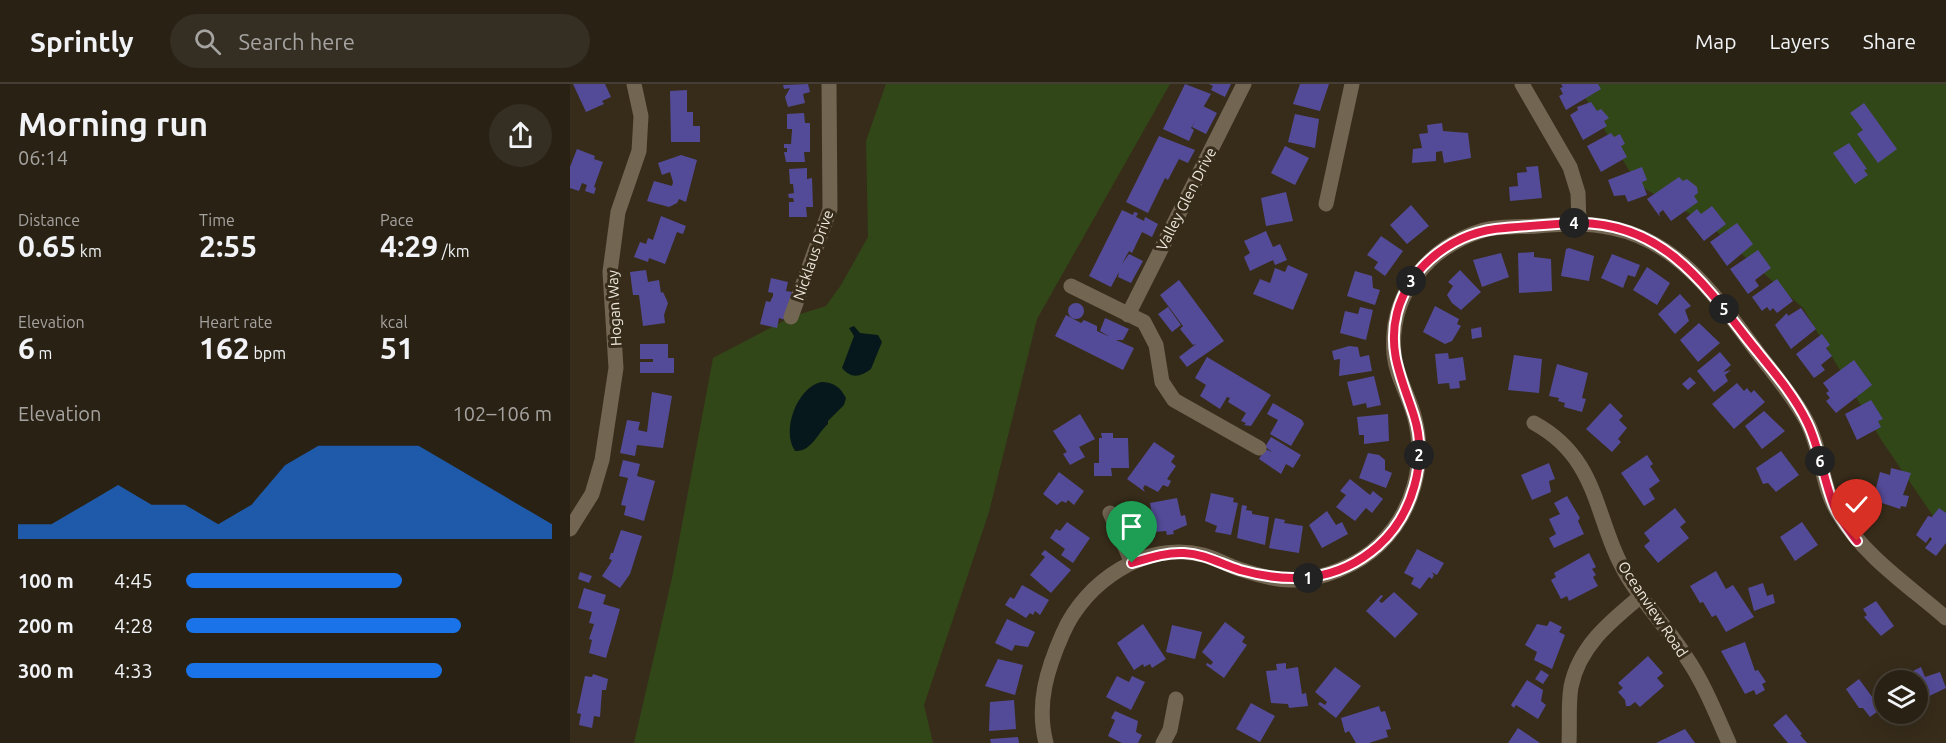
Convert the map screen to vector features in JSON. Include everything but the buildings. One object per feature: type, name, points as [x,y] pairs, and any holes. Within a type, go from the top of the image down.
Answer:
[{"type":"street","name":"Hogan Way","points":[[570,529],[592,494],[602,460],[616,368],[610,272],[618,212],[639,151],[641,116],[634,84]]},
{"type":"street","name":"Nicklaus Drive","points":[[791,318],[830,209],[829,84]]},
{"type":"street","name":"Valley Glen Drive","points":[[1128,315],[1244,84]]},
{"type":"street","points":[[1326,204],[1352,84]]},
{"type":"street","points":[[1522,84],[1570,167],[1578,193],[1579,223]]},
{"type":"street","points":[[1046,743],[1041,700],[1051,659],[1068,621],[1082,599],[1113,572],[1158,555],[1181,552],[1203,555],[1239,569],[1290,580],[1310,578],[1351,565],[1379,545],[1401,517],[1415,487],[1420,457],[1416,419],[1397,370],[1394,352],[1397,313],[1411,281],[1436,253],[1452,242],[1488,229],[1579,223],[1614,228],[1645,239],[1672,254],[1703,281],[1808,422],[1835,509],[1857,541],[1946,618]]},
{"type":"street","points":[[1071,286],[1144,322],[1156,345],[1162,382],[1174,400],[1258,448]]},
{"type":"street","name":"Oceanview Road","points":[[1534,423],[1550,432],[1581,464],[1593,486],[1610,541],[1641,596],[1686,656],[1729,743]]},
{"type":"street","points":[[1110,513],[1132,563]]},
{"type":"street","points":[[1569,743],[1571,687],[1583,655],[1603,628],[1641,596]]},
{"type":"street","points":[[1163,743],[1170,729],[1176,699]]},
{"type":"green space","points":[[886,84],[1170,84],[1037,319],[989,512],[924,705],[933,743],[634,743],[672,578],[713,358],[791,317],[826,306],[841,285],[868,237],[866,141]]},
{"type":"green space","points":[[1577,84],[1946,84],[1946,526],[1933,516],[1882,441],[1803,308],[1708,224],[1638,185]]},
{"type":"shaded area","points":[[854,326],[860,333],[878,335],[882,342],[871,369],[856,376],[845,372],[842,368],[854,336],[849,328]]},
{"type":"shaded area","points":[[821,382],[833,384],[839,388],[846,398],[844,405],[828,421],[810,445],[795,451],[790,432],[794,411],[805,392]]},
{"type":"route","points":[[1132,563],[1158,555],[1181,552],[1203,555],[1239,569],[1290,580],[1310,578],[1351,565],[1379,545],[1401,517],[1415,487],[1420,457],[1416,419],[1397,370],[1394,352],[1397,313],[1411,281],[1436,253],[1452,242],[1488,229],[1579,223],[1614,228],[1645,239],[1672,254],[1703,281],[1808,422],[1835,509],[1857,541]]}]
